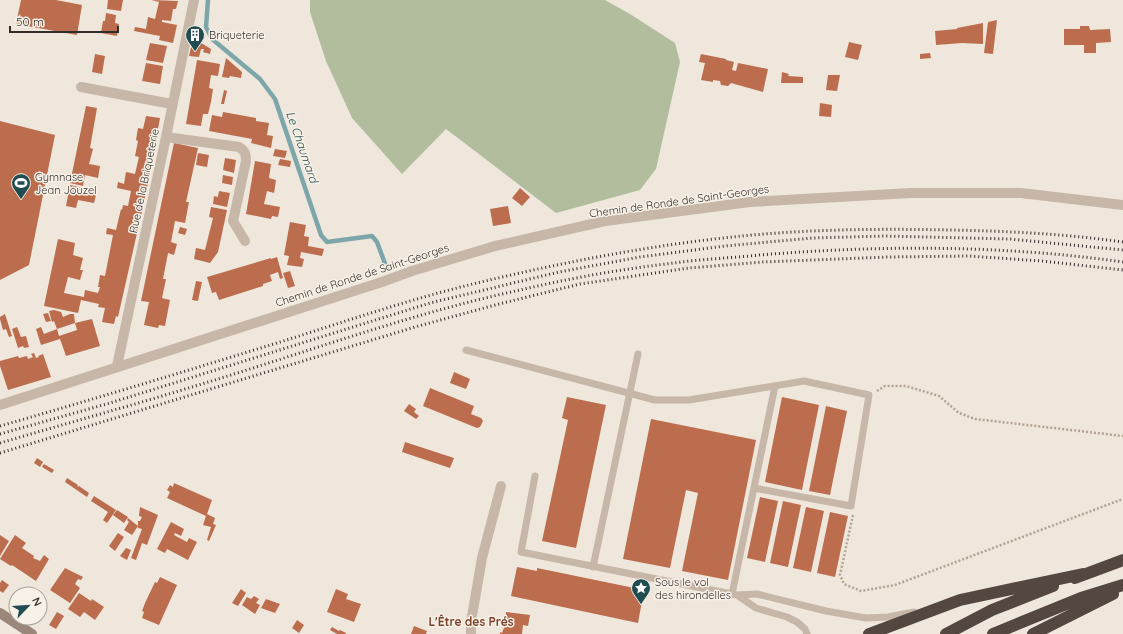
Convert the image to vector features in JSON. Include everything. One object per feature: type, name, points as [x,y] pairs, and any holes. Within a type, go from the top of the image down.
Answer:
[{"type":"highway","points":[[946,634],[992,610],[1123,560]]},
{"type":"highway","points":[[869,634],[960,600],[1083,574]]},
{"type":"highway","points":[[993,634],[1081,598],[1123,585]]},
{"type":"highway","points":[[1033,634],[1123,589]]},
{"type":"main road","points":[[0,613],[32,634]]},
{"type":"street","name":"Rue de la Briqueterie","points":[[117,366],[194,0]]},
{"type":"street","points":[[81,87],[172,104]]},
{"type":"street","points":[[166,137],[240,147],[244,150],[246,154],[246,161],[233,221],[246,241]]},
{"type":"street","name":"Chemin de Ronde de Saint-Georges","points":[[0,405],[117,366],[382,282],[412,270],[495,246],[605,221],[750,202],[911,193],[1022,193],[1123,205]]},
{"type":"street","points":[[471,634],[471,622],[482,558],[501,486]]},
{"type":"lane","points":[[466,350],[654,400],[689,400],[804,380],[869,395],[850,506],[754,488]]},
{"type":"lane","points":[[593,567],[638,354]]},
{"type":"lane","points":[[735,595],[754,488],[775,386]]},
{"type":"lane","points":[[534,476],[520,552],[735,595],[757,594],[778,598],[826,611],[866,618],[888,617],[938,608]]},
{"type":"lane","points":[[735,595],[756,608],[787,617],[797,622],[807,634]]},
{"type":"path","points":[[869,395],[885,386],[906,386],[939,396],[959,413],[975,420],[1123,436]]},
{"type":"path","points":[[850,506],[853,513],[840,575],[844,584],[861,591],[895,585],[1123,500]]},
{"type":"green space","points":[[310,0],[605,0],[675,43],[680,62],[656,169],[640,190],[556,213],[446,129],[402,174],[352,118],[326,61],[310,12]]},
{"type":"building","points":[[21,0],[56,0],[82,5],[77,35],[16,24]]},
{"type":"building","points":[[108,0],[123,0],[121,11],[107,9]]},
{"type":"building","points":[[151,0],[178,1],[176,9],[173,9],[171,21],[162,20],[162,22],[177,25],[173,43],[159,40],[160,36],[134,31],[135,27],[146,29],[148,17],[155,19],[159,2]]},
{"type":"building","points":[[106,13],[116,15],[115,23],[119,24],[117,36],[101,33]]},
{"type":"building","points":[[997,20],[993,54],[984,53],[988,22]]},
{"type":"building","points":[[983,23],[983,44],[962,43],[936,45],[935,31],[957,29]]},
{"type":"building","points":[[1080,26],[1089,26],[1090,30],[1110,29],[1111,42],[1096,43],[1096,53],[1084,53],[1084,45],[1064,45],[1064,29],[1080,29]]},
{"type":"building","points":[[193,38],[211,49],[210,54],[203,52],[204,49],[201,49],[199,57],[189,56]]},
{"type":"building","points":[[849,42],[862,45],[858,60],[845,57]]},
{"type":"building","points":[[150,43],[167,46],[163,63],[146,60]]},
{"type":"building","points":[[930,53],[931,58],[920,59],[920,54]]},
{"type":"building","points":[[95,54],[105,56],[102,74],[92,72]]},
{"type":"building","points":[[701,54],[734,62],[732,70],[736,71],[738,63],[768,69],[763,92],[731,83],[728,86],[721,85],[720,81],[713,80],[713,82],[701,80],[705,63],[699,62]]},
{"type":"building","points":[[226,58],[242,72],[241,78],[230,76],[229,78],[222,77]]},
{"type":"building","points":[[197,60],[220,64],[218,76],[211,75],[209,88],[213,89],[211,102],[208,114],[203,114],[201,126],[186,124]]},
{"type":"building","points":[[146,63],[163,66],[160,84],[142,81]]},
{"type":"building","points":[[782,72],[789,74],[788,76],[803,77],[803,83],[781,83]]},
{"type":"building","points":[[828,75],[840,75],[837,91],[826,90]]},
{"type":"building","points":[[224,90],[227,91],[224,104],[221,104]]},
{"type":"building","points":[[820,103],[832,105],[831,117],[819,116]]},
{"type":"building","points":[[86,106],[97,108],[90,148],[93,149],[89,164],[100,166],[98,178],[85,175],[83,186],[70,183]]},
{"type":"building","points":[[223,112],[256,118],[256,121],[269,123],[267,135],[273,136],[271,148],[251,143],[252,139],[209,131],[212,115],[222,117]]},
{"type":"building","points":[[146,116],[160,118],[147,189],[118,317],[116,316],[114,324],[102,322],[105,308],[98,307],[99,304],[81,300],[78,313],[44,306],[58,239],[75,243],[73,255],[83,258],[80,270],[83,270],[80,280],[68,277],[64,293],[84,297],[85,290],[98,293],[100,287],[98,287],[100,275],[105,276],[113,235],[106,234],[107,228],[116,230],[121,209],[122,210],[123,205],[128,206],[131,191],[117,188],[118,182],[124,184],[126,172],[135,174],[139,157],[135,156],[138,141],[136,140],[138,128],[143,129]]},
{"type":"building","name":"Gymnase Jean Jouzel","points":[[0,121],[55,135],[29,265],[0,280]]},
{"type":"building","points":[[174,143],[198,148],[186,202],[189,202],[185,223],[175,221],[171,242],[177,244],[174,255],[168,253],[163,279],[166,279],[162,298],[170,300],[165,326],[159,325],[158,328],[144,325],[149,302],[141,301]]},
{"type":"building","points":[[275,149],[287,151],[285,158],[273,156]]},
{"type":"building","points":[[198,153],[209,155],[207,167],[196,165]]},
{"type":"building","points":[[225,158],[236,160],[234,173],[223,170]]},
{"type":"building","points":[[280,159],[291,161],[290,167],[278,165]]},
{"type":"building","points":[[255,161],[271,164],[269,178],[276,180],[274,193],[267,191],[264,204],[280,207],[278,217],[272,216],[271,219],[246,214]]},
{"type":"building","points":[[223,175],[233,177],[232,185],[222,183]]},
{"type":"building","points":[[70,185],[97,191],[94,203],[78,200],[76,208],[66,206]]},
{"type":"building","points":[[520,188],[530,197],[522,206],[512,198]]},
{"type":"building","points":[[219,191],[230,193],[227,207],[213,204],[214,196],[218,197]]},
{"type":"building","points":[[508,206],[511,223],[493,226],[490,209]]},
{"type":"building","points":[[211,207],[227,210],[218,252],[210,263],[194,259],[196,248],[205,250],[213,218],[209,217]]},
{"type":"building","points":[[290,222],[306,225],[304,236],[309,237],[308,246],[324,249],[322,256],[301,252],[300,258],[304,259],[302,267],[287,265],[289,256],[284,255]]},
{"type":"building","points":[[180,227],[187,229],[185,235],[178,233]]},
{"type":"building","points":[[277,257],[283,278],[280,279],[278,272],[270,275],[272,281],[263,284],[263,286],[219,300],[216,292],[212,293],[207,277]]},
{"type":"building","points":[[290,271],[295,286],[288,288],[283,273]]},
{"type":"building","points":[[196,281],[202,282],[198,301],[192,300]]},
{"type":"building","points":[[54,310],[61,312],[63,317],[74,314],[75,323],[57,329],[54,321],[52,322],[49,311]]},
{"type":"building","points":[[48,313],[51,321],[46,322],[43,314]]},
{"type":"building","points":[[5,314],[12,336],[9,337],[6,329],[3,330],[0,319],[0,317]]},
{"type":"building","points":[[92,319],[100,346],[66,356],[60,339],[41,345],[36,329],[41,327],[44,334],[57,329],[59,336],[77,330],[75,323]]},
{"type":"building","points":[[17,327],[21,337],[26,336],[29,347],[24,348],[23,346],[18,348],[12,329]]},
{"type":"building","points":[[34,353],[36,358],[43,354],[51,377],[8,390],[0,366],[0,361],[18,356],[19,358],[27,356],[28,359],[33,357],[31,354]]},
{"type":"building","points":[[454,372],[470,379],[466,389],[450,383]]},
{"type":"building","points":[[430,388],[474,406],[471,414],[481,418],[483,421],[480,427],[477,428],[423,406]]},
{"type":"building","points":[[567,397],[606,405],[576,548],[542,541],[568,420],[562,418]]},
{"type":"building","points":[[782,397],[819,405],[802,490],[765,482]]},
{"type":"building","points":[[409,404],[416,409],[414,412],[419,416],[416,419],[404,411]]},
{"type":"building","points":[[826,406],[847,411],[830,495],[809,491]]},
{"type":"building","points":[[651,419],[756,440],[728,580],[682,571],[698,493],[686,490],[670,568],[623,559]]},
{"type":"building","points":[[405,442],[454,458],[450,468],[402,452]]},
{"type":"building","points":[[37,458],[43,462],[40,467],[34,463]]},
{"type":"building","points":[[44,464],[54,470],[52,473],[42,467]]},
{"type":"building","points":[[67,478],[78,485],[77,487],[79,486],[89,493],[87,497],[65,482]]},
{"type":"building","points":[[174,483],[212,500],[207,514],[215,518],[213,524],[216,525],[209,541],[207,540],[211,527],[203,525],[206,516],[167,498],[170,492],[167,490],[170,485],[173,487]]},
{"type":"building","points":[[94,496],[116,510],[107,523],[103,520],[108,512],[91,501]]},
{"type":"building","points":[[760,497],[778,501],[765,562],[747,558]]},
{"type":"building","points":[[783,501],[801,505],[788,567],[770,563]]},
{"type":"building","points":[[140,507],[158,515],[147,545],[142,543],[136,560],[131,558],[142,529],[138,528],[138,521],[140,521],[142,517],[139,516]]},
{"type":"building","points":[[806,507],[824,511],[811,572],[793,568]]},
{"type":"building","points":[[117,510],[128,517],[124,523],[113,515]]},
{"type":"building","points":[[830,512],[848,516],[835,577],[817,573]]},
{"type":"building","points":[[128,518],[138,526],[132,535],[124,530],[129,522],[127,520]]},
{"type":"building","points":[[171,522],[184,529],[181,536],[175,533],[174,535],[187,542],[189,538],[197,542],[188,560],[167,549],[165,553],[157,549]]},
{"type":"building","points":[[118,533],[124,537],[115,551],[109,546]]},
{"type":"building","points":[[0,535],[9,541],[0,556]]},
{"type":"building","points":[[15,535],[26,543],[22,548],[34,556],[33,558],[40,561],[44,555],[49,559],[36,581],[0,559]]},
{"type":"building","points":[[126,548],[131,550],[127,560],[120,556]]},
{"type":"building","points":[[517,567],[537,571],[537,568],[644,590],[638,623],[511,596]]},
{"type":"building","points":[[65,568],[83,577],[81,580],[78,579],[75,584],[80,588],[70,603],[50,590]]},
{"type":"building","points":[[160,577],[177,585],[159,625],[142,618],[144,612],[142,611],[155,582],[157,583]]},
{"type":"building","points":[[2,580],[9,585],[3,593],[0,591],[0,583]]},
{"type":"building","points":[[241,589],[246,593],[238,606],[232,603]]},
{"type":"building","points":[[336,589],[348,594],[346,599],[361,604],[354,622],[327,612]]},
{"type":"building","points":[[79,593],[104,607],[95,620],[84,612],[80,617],[68,609]]},
{"type":"building","points":[[254,596],[259,599],[256,603],[260,605],[255,614],[242,605],[247,597],[251,599]]},
{"type":"building","points":[[266,599],[280,604],[275,613],[261,608]]},
{"type":"building","points":[[57,612],[64,616],[56,629],[49,625]]},
{"type":"building","points":[[506,612],[530,615],[528,626],[523,625],[522,634],[500,634],[500,632],[502,633],[505,625]]},
{"type":"building","points":[[297,620],[304,625],[299,633],[292,628]]},
{"type":"building","points":[[414,626],[427,631],[426,634],[411,634]]},
{"type":"building","points":[[332,627],[346,634],[337,634],[330,630]]},
{"type":"waterway","name":"Le Chaumard","points":[[208,0],[206,27],[212,39],[260,79],[275,99],[321,235],[327,242],[372,236],[377,242],[387,269]]},
{"type":"railway","points":[[0,426],[184,372],[434,294],[563,264],[687,242],[728,237],[812,231],[864,230],[972,230],[1059,235],[1123,242]]},
{"type":"railway","points":[[0,434],[110,403],[430,303],[559,272],[640,257],[725,246],[812,238],[885,236],[1010,239],[1123,250]]},
{"type":"railway","points":[[0,443],[179,391],[440,310],[480,299],[616,271],[655,265],[760,255],[851,249],[896,248],[942,248],[1033,252],[1123,262]]},
{"type":"railway","points":[[0,453],[415,327],[580,284],[689,268],[763,262],[888,257],[969,256],[1042,261],[1123,270]]},
{"type":"place","name":"Briqueterie","points":[[195,52]]},
{"type":"place","name":"Gymnase Jean Jouzel","points":[[21,200]]},
{"type":"place","name":"Sous le vol des hirondelles","points":[[641,605]]},
{"type":"district","name":"L'Être des Prés","points":[[471,622]]}]
